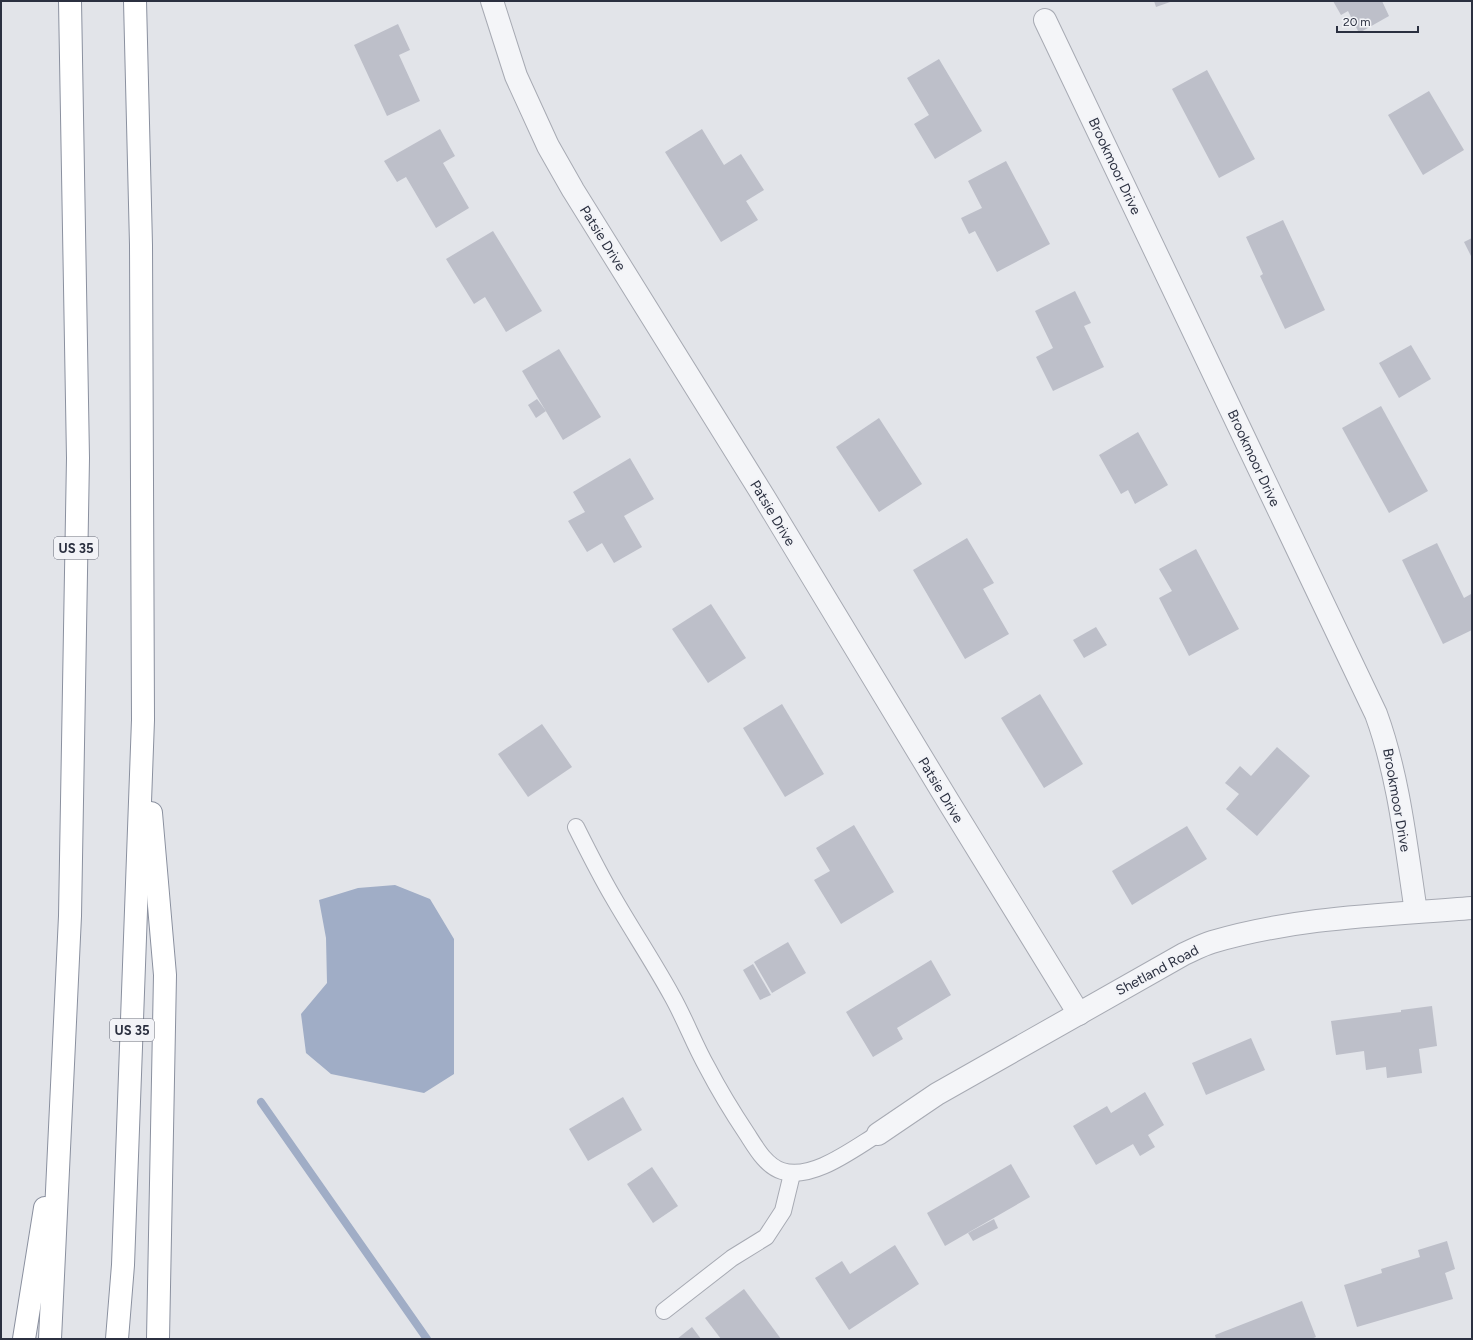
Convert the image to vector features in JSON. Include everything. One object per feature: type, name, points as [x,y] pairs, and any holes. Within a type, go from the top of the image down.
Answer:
[{"type":"highway","name":"US 35","points":[[50,1339],[70,908],[78,458],[70,1]]},
{"type":"highway","name":"US 35","points":[[117,1339],[123,1266],[142,720],[141,245],[135,1]]},
{"type":"highway","points":[[142,720],[165,974],[158,1339]]},
{"type":"highway","points":[[24,1339],[62,1094]]},
{"type":"street","name":"Patsie Drive","points":[[492,1],[516,76],[548,146],[760,490],[944,795],[1079,1014]]},
{"type":"street","name":"Brookmoor Drive","points":[[1045,20],[1376,714],[1394,772],[1416,912]]},
{"type":"street","name":"Shetland Road","points":[[878,1134],[937,1094],[1184,954],[1211,942],[1258,931],[1348,917],[1472,908]]},
{"type":"lane","points":[[576,828],[612,895],[689,1027],[706,1067],[736,1118],[758,1151],[770,1164],[781,1171],[792,1174],[808,1172],[824,1166],[878,1134]]},
{"type":"lane","points":[[664,1311],[732,1258],[766,1237],[783,1211],[792,1174]]},
{"type":"water","points":[[395,885],[430,899],[454,939],[454,1074],[424,1093],[331,1074],[306,1053],[301,1014],[327,983],[326,938],[319,900],[358,888]]},
{"type":"building","points":[[1154,1],[1173,1],[1156,7]]},
{"type":"building","points":[[1333,1],[1382,1],[1389,16],[1359,33],[1348,11],[1341,15]]},
{"type":"building","points":[[398,24],[410,50],[399,55],[420,101],[387,116],[354,45]]},
{"type":"building","points":[[939,59],[982,131],[935,159],[914,124],[929,115],[907,78]]},
{"type":"building","points":[[1207,70],[1255,159],[1219,178],[1172,89]]},
{"type":"building","points":[[1429,91],[1464,150],[1423,175],[1388,115]]},
{"type":"building","points":[[440,129],[455,156],[443,163],[469,208],[436,228],[406,177],[397,182],[384,161]]},
{"type":"building","points":[[702,129],[724,165],[741,154],[764,190],[746,201],[758,220],[721,242],[665,152]]},
{"type":"building","points":[[1006,161],[1050,244],[997,272],[975,231],[969,234],[961,218],[982,208],[968,181]]},
{"type":"building","points":[[1283,220],[1325,310],[1285,329],[1260,276],[1263,274],[1246,237]]},
{"type":"building","points":[[493,231],[542,311],[506,332],[485,297],[474,304],[446,259]]},
{"type":"building","points":[[1472,238],[1472,258],[1464,242]]},
{"type":"building","points":[[1075,291],[1091,323],[1084,326],[1104,367],[1053,391],[1036,357],[1053,348],[1035,311]]},
{"type":"building","points":[[1411,345],[1431,379],[1399,398],[1379,363]]},
{"type":"building","points":[[559,349],[601,417],[563,440],[522,371]]},
{"type":"building","points":[[537,399],[546,411],[536,418],[528,405]]},
{"type":"building","points":[[1381,406],[1428,491],[1389,513],[1342,428]]},
{"type":"building","points":[[879,418],[922,484],[879,512],[836,447]]},
{"type":"building","points":[[1138,432],[1168,485],[1135,504],[1128,490],[1121,494],[1099,455]]},
{"type":"building","points":[[630,458],[654,499],[624,516],[642,547],[614,563],[602,543],[587,552],[568,521],[585,512],[573,492]]},
{"type":"building","points":[[967,538],[994,583],[983,589],[1009,634],[965,659],[913,570]]},
{"type":"building","points":[[1437,543],[1464,598],[1471,594],[1472,596],[1472,630],[1443,644],[1402,560]]},
{"type":"building","points":[[1196,549],[1239,629],[1189,656],[1159,598],[1172,591],[1159,569]]},
{"type":"building","points":[[711,604],[746,658],[708,683],[672,629]]},
{"type":"building","points":[[1096,627],[1107,645],[1084,658],[1073,640]]},
{"type":"building","points":[[1040,694],[1083,764],[1044,788],[1001,718]]},
{"type":"building","points":[[782,704],[824,774],[785,797],[743,728]]},
{"type":"building","points":[[542,724],[572,767],[528,797],[498,754]]},
{"type":"building","points":[[1277,747],[1310,776],[1257,836],[1226,809],[1239,794],[1225,783],[1240,766],[1251,776]]},
{"type":"building","points":[[854,825],[894,892],[841,924],[814,880],[830,871],[816,848]]},
{"type":"building","points":[[1187,826],[1207,859],[1132,905],[1112,871]]},
{"type":"building","points":[[788,942],[806,973],[772,993],[754,962]]},
{"type":"building","points":[[931,960],[951,995],[897,1028],[903,1039],[873,1057],[846,1012]]},
{"type":"building","points":[[753,964],[771,995],[760,1000],[743,970]]},
{"type":"building","points":[[1432,1006],[1437,1046],[1419,1049],[1422,1073],[1387,1078],[1386,1067],[1366,1070],[1364,1051],[1336,1055],[1331,1021],[1401,1012],[1401,1010]]},
{"type":"building","points":[[1251,1038],[1265,1070],[1206,1095],[1192,1063]]},
{"type":"building","points":[[1145,1092],[1164,1125],[1148,1135],[1155,1147],[1140,1156],[1133,1144],[1096,1165],[1073,1126],[1107,1106],[1111,1113]]},
{"type":"building","points":[[623,1097],[642,1130],[588,1161],[569,1129]]},
{"type":"building","points":[[1011,1164],[1030,1197],[945,1246],[927,1213]]},
{"type":"building","points":[[652,1167],[678,1206],[653,1223],[627,1184]]},
{"type":"building","points":[[994,1219],[998,1228],[973,1241],[968,1233]]},
{"type":"building","points":[[1447,1241],[1455,1269],[1445,1273],[1453,1299],[1357,1327],[1344,1285],[1382,1273],[1381,1269],[1420,1257],[1418,1250]]},
{"type":"building","points":[[895,1245],[919,1284],[849,1330],[815,1278],[842,1261],[850,1274]]},
{"type":"building","points":[[744,1289],[781,1339],[721,1339],[705,1318]]},
{"type":"building","points":[[1302,1301],[1316,1337],[1311,1339],[1216,1339],[1215,1335]]},
{"type":"building","points":[[692,1327],[701,1339],[677,1339]]},
{"type":"waterway","points":[[261,1102],[427,1339]]}]
